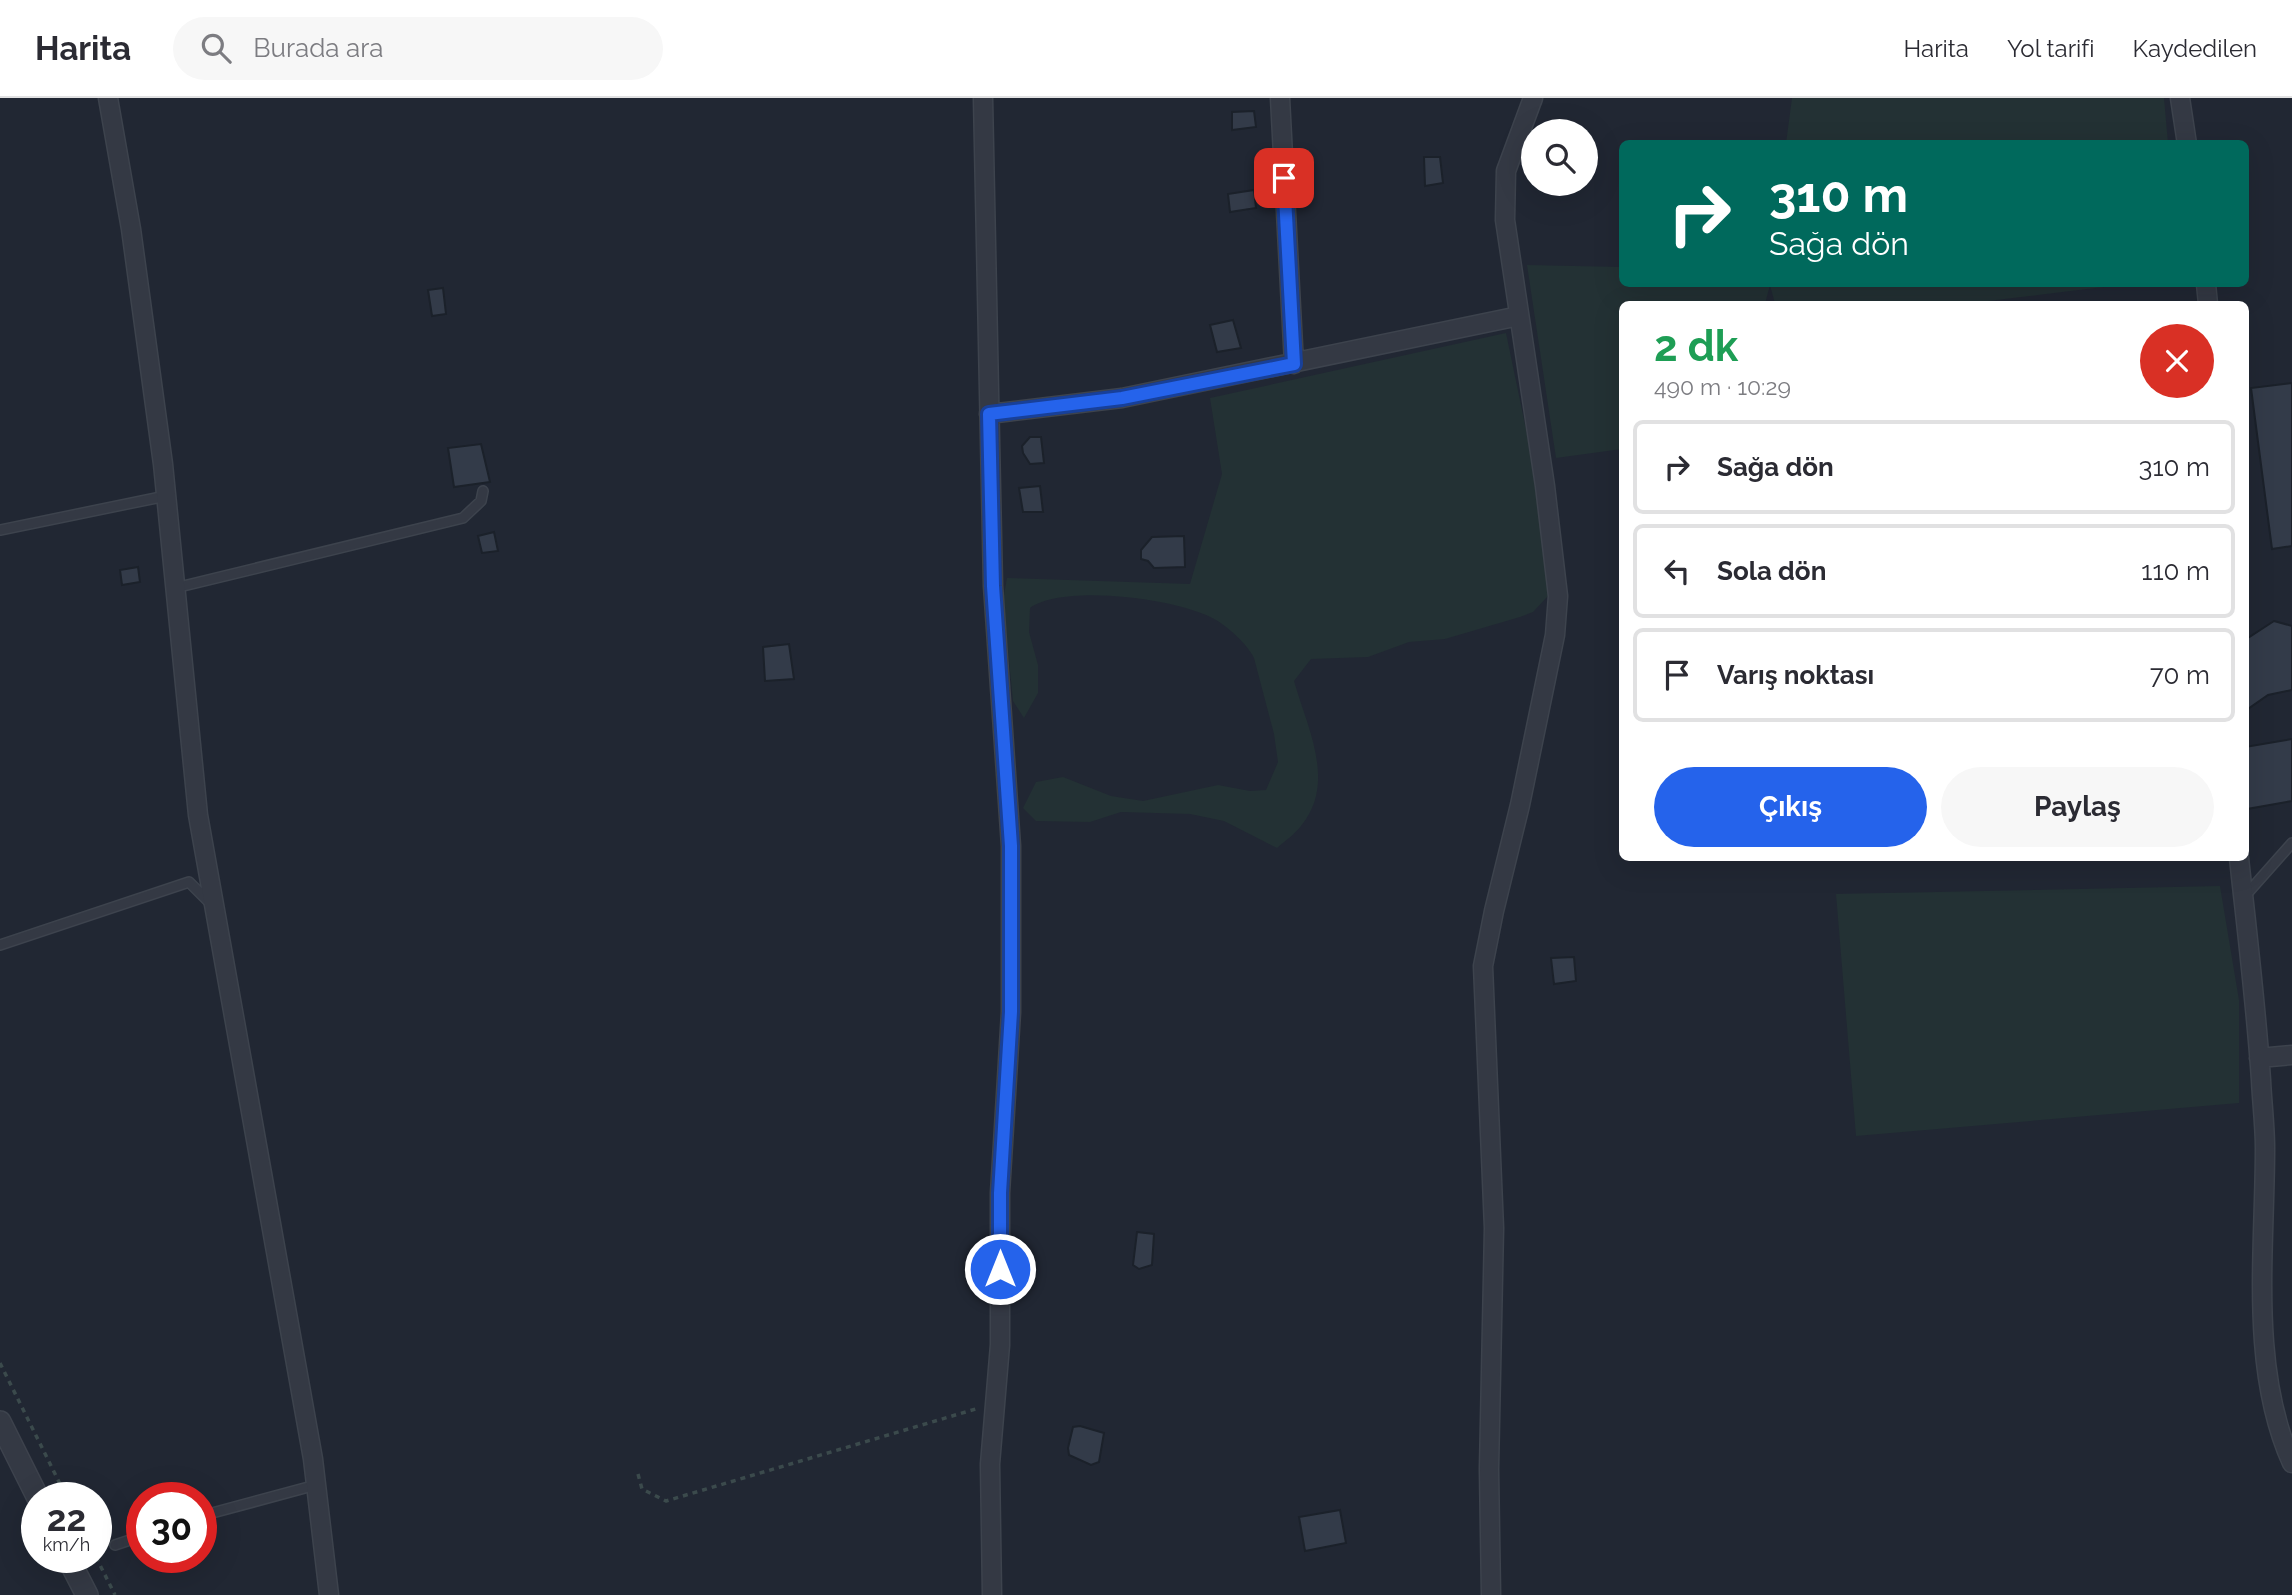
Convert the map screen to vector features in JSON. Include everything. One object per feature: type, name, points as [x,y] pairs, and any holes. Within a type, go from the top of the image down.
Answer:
[{"type":"street","points":[[108,98],[131,229],[166,496],[198,815],[316,1485],[329,1595]]},
{"type":"street","points":[[983,98],[993,586],[1011,874],[1011,1012],[1000,1193],[1000,1345],[990,1464],[992,1595]]},
{"type":"street","points":[[1280,98],[1294,364]]},
{"type":"street","points":[[1491,1595],[1489,1469],[1494,1228],[1483,966],[1552,648],[1558,596],[1545,486],[1505,220],[1506,172],[1533,98]]},
{"type":"street","points":[[2180,98],[2186,140]]},
{"type":"street","points":[[989,414],[1122,398],[1519,316]]},
{"type":"street","points":[[2239,861],[2255,998],[2265,1147],[2262,1264],[2266,1378],[2283,1443],[2292,1463]]},
{"type":"street","points":[[2259,1058],[2292,1055]]},
{"type":"street","points":[[0,1422],[30,1482]]},
{"type":"street","points":[[76,1573],[87,1595]]},
{"type":"lane","points":[[175,588],[463,517],[481,501],[483,491]]},
{"type":"lane","points":[[0,530],[166,496]]},
{"type":"lane","points":[[2244,897],[2292,843]]},
{"type":"lane","points":[[0,945],[189,881],[216,910]]},
{"type":"lane","points":[[217,1512],[316,1485]]},
{"type":"lane","points":[[115,1545],[126,1541]]},
{"type":"path","points":[[0,1363],[59,1482]]},
{"type":"path","points":[[638,1474],[642,1489],[666,1501],[995,1404]]},
{"type":"path","points":[[104,1573],[115,1595]]},
{"type":"shaded area","points":[[1792,98],[2164,98],[2168,140],[1786,140]]},
{"type":"shaded area","points":[[1527,265],[1619,267],[1619,287],[1769,287],[1766,301],[1619,301],[1619,449],[1556,458]]},
{"type":"shaded area","points":[[1771,287],[2103,287],[1988,301],[1774,301]]},
{"type":"shaded area","points":[[1506,333],[1528,439],[1549,582],[1548,596],[1533,612],[1445,639],[1409,642],[1368,657],[1311,659],[1294,681],[1316,755],[1317,792],[1312,809],[1301,826],[1277,848],[1224,821],[1190,814],[1121,812],[1090,822],[1036,821],[1023,808],[1036,782],[1063,777],[1111,796],[1143,801],[1218,785],[1250,791],[1266,790],[1278,762],[1274,734],[1254,658],[1247,647],[1216,620],[1199,612],[1151,600],[1095,595],[1068,596],[1046,600],[1030,608],[1029,632],[1038,665],[1038,693],[1024,718],[1013,701],[1003,600],[1007,578],[1190,584],[1222,474],[1210,398]]},
{"type":"shaded area","points":[[2220,886],[2239,1000],[2239,1103],[1856,1136],[1836,894]]},
{"type":"building","points":[[1254,111],[1256,127],[1232,130],[1232,112]]},
{"type":"building","points":[[1424,157],[1440,157],[1443,183],[1425,186]]},
{"type":"building","points":[[1254,190],[1256,208],[1230,212],[1228,194]]},
{"type":"building","points":[[443,288],[446,314],[432,316],[428,290]]},
{"type":"building","points":[[1233,320],[1241,348],[1217,352],[1210,325]]},
{"type":"building","points":[[2292,383],[2292,546],[2272,549],[2251,388]]},
{"type":"building","points":[[1030,437],[1041,437],[1044,463],[1030,464],[1023,453],[1022,446]]},
{"type":"building","points":[[481,444],[490,482],[454,487],[448,448]]},
{"type":"building","points":[[1040,486],[1043,512],[1023,512],[1019,488]]},
{"type":"building","points":[[494,532],[498,551],[482,553],[478,536]]},
{"type":"building","points":[[1184,536],[1185,567],[1154,568],[1148,561],[1141,559],[1141,550],[1152,537]]},
{"type":"building","points":[[138,567],[140,582],[122,585],[120,570]]},
{"type":"building","points":[[2274,621],[2292,626],[2292,690],[2268,695],[2249,708],[2249,637]]},
{"type":"building","points":[[789,644],[794,679],[765,681],[763,647]]},
{"type":"building","points":[[2292,739],[2292,801],[2249,809],[2249,746]]},
{"type":"building","points":[[1574,957],[1576,981],[1554,984],[1551,958]]},
{"type":"building","points":[[1137,1232],[1154,1234],[1152,1265],[1139,1269],[1133,1265]]},
{"type":"building","points":[[1080,1426],[1104,1433],[1099,1462],[1091,1465],[1069,1455],[1073,1427]]},
{"type":"building","points":[[1340,1510],[1346,1543],[1305,1551],[1299,1517]]},
{"type":"route","points":[[1000,1269],[1000,1193],[1011,1012],[1011,846],[993,586],[989,414],[1122,398],[1294,364],[1284,178]]}]
